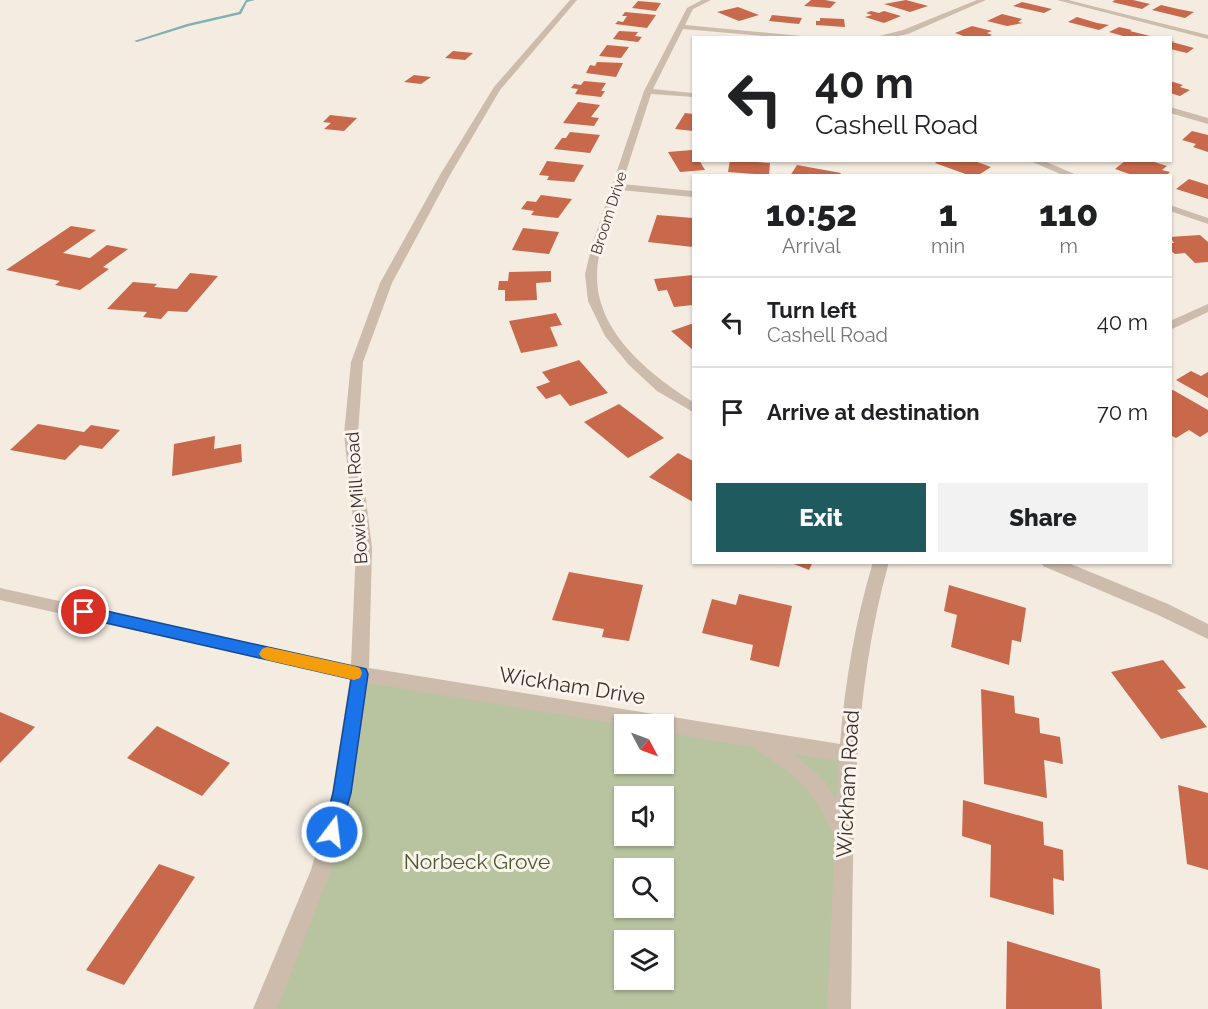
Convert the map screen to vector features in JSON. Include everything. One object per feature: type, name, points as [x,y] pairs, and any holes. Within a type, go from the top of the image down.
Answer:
[{"type":"street","name":"Bowie Mill Road","points":[[265,1009],[321,870],[342,793],[360,674],[364,548],[351,434],[357,362],[386,283],[445,175],[497,89],[574,0]]},
{"type":"street","name":"Broom Drive","points":[[692,407],[662,388],[633,362],[609,333],[594,301],[591,274],[595,255],[648,91],[690,8],[708,0]]},
{"type":"street","points":[[884,36],[905,32],[982,0]]},
{"type":"street","points":[[1060,0],[1208,37]]},
{"type":"street","points":[[681,27],[795,36]]},
{"type":"street","points":[[905,32],[915,35]]},
{"type":"street","points":[[648,91],[692,95]]},
{"type":"street","points":[[1172,111],[1208,121]]},
{"type":"street","points":[[1037,162],[1070,174]]},
{"type":"street","points":[[618,187],[692,194]]},
{"type":"street","points":[[1172,209],[1208,221]]},
{"type":"street","points":[[1172,325],[1208,308]]},
{"type":"street","name":"Wickham Road","points":[[839,1009],[848,754],[855,679],[866,615],[880,564]]},
{"type":"street","points":[[1054,564],[1162,609],[1208,632]]},
{"type":"street","name":"Wickham Drive","points":[[0,594],[360,674],[848,754]]},
{"type":"street","points":[[751,738],[794,764],[817,786],[845,835]]},
{"type":"green space","name":"Norbeck Grove","points":[[360,674],[614,716],[614,774],[674,774],[674,725],[848,754],[839,1009],[265,1009],[321,870]]},
{"type":"building","points":[[811,0],[836,2],[830,8],[804,6]]},
{"type":"building","points":[[906,0],[928,6],[910,12],[884,4]]},
{"type":"building","points":[[1133,0],[1150,4],[1142,9],[1112,2]]},
{"type":"building","points":[[638,1],[661,3],[656,11],[632,8]]},
{"type":"building","points":[[1022,2],[1052,9],[1044,13],[1013,6]]},
{"type":"building","points":[[1161,5],[1194,12],[1185,18],[1152,10]]},
{"type":"building","points":[[738,7],[759,15],[739,21],[717,12]]},
{"type":"building","points":[[871,11],[879,13],[884,11],[901,16],[884,23],[865,17],[872,15],[866,13]]},
{"type":"building","points":[[625,12],[656,15],[647,28],[615,24],[618,21],[623,22],[627,16],[622,16]]},
{"type":"building","points":[[1002,14],[1022,19],[1018,22],[1023,23],[1007,26],[987,21]]},
{"type":"building","points":[[772,15],[802,18],[799,24],[769,21]]},
{"type":"building","points":[[1077,17],[1109,25],[1099,30],[1068,22]]},
{"type":"building","points":[[820,18],[844,19],[845,27],[816,25],[816,21],[820,21]]},
{"type":"building","points":[[972,26],[992,31],[987,33],[992,35],[963,36],[955,33]]},
{"type":"building","points":[[1119,27],[1150,36],[1123,36],[1109,32]]},
{"type":"building","points":[[619,31],[638,32],[635,36],[642,37],[638,42],[613,39]]},
{"type":"building","points":[[1172,42],[1194,48],[1187,53],[1172,49]]},
{"type":"building","points":[[607,45],[629,47],[621,58],[599,56]]},
{"type":"building","points":[[453,51],[473,53],[465,60],[445,58]]},
{"type":"building","points":[[597,62],[623,63],[616,77],[586,73],[590,65],[595,66]]},
{"type":"building","points":[[414,75],[431,77],[421,84],[404,82]]},
{"type":"building","points":[[584,81],[606,83],[601,91],[605,91],[601,97],[575,94],[578,89],[571,88],[574,84],[581,85]]},
{"type":"building","points":[[1172,82],[1190,90],[1180,96],[1172,94]]},
{"type":"building","points":[[578,102],[600,105],[591,117],[599,118],[594,126],[563,123]]},
{"type":"building","points":[[685,113],[692,114],[692,131],[675,129]]},
{"type":"building","points":[[330,115],[357,118],[344,131],[324,129],[331,123],[323,122]]},
{"type":"building","points":[[1192,131],[1208,135],[1208,152],[1193,147],[1196,144],[1182,140]]},
{"type":"building","points":[[570,132],[600,135],[590,153],[554,149]]},
{"type":"building","points":[[692,150],[692,162],[700,162],[705,170],[680,172],[668,152]]},
{"type":"building","points":[[547,161],[584,165],[574,182],[547,180],[549,176],[539,175]]},
{"type":"building","points":[[730,162],[770,163],[769,174],[728,172]]},
{"type":"building","points":[[977,162],[991,167],[980,174],[965,174],[935,163]]},
{"type":"building","points":[[1124,162],[1154,162],[1167,166],[1162,170],[1170,172],[1168,174],[1129,174],[1115,169]]},
{"type":"building","points":[[797,165],[841,173],[840,174],[791,174]]},
{"type":"building","points":[[1189,179],[1208,185],[1208,199],[1176,189]]},
{"type":"building","points":[[541,195],[572,199],[558,218],[531,215],[534,211],[521,209],[527,201],[536,202]]},
{"type":"building","points":[[657,215],[692,218],[692,247],[648,242]]},
{"type":"building","points":[[71,226],[96,230],[63,253],[90,258],[107,245],[128,249],[103,267],[109,269],[80,290],[55,285],[60,281],[6,270]]},
{"type":"building","points":[[523,228],[559,232],[549,254],[512,250]]},
{"type":"building","points":[[1200,235],[1208,242],[1208,262],[1195,263],[1185,253],[1175,254],[1172,252],[1172,243],[1174,243],[1172,237]]},
{"type":"building","points":[[551,271],[551,282],[536,283],[537,300],[505,301],[505,290],[498,290],[499,281],[508,281],[509,272]]},
{"type":"building","points":[[190,273],[218,276],[187,312],[168,311],[161,319],[143,317],[147,312],[107,309],[133,282],[177,289]]},
{"type":"building","points":[[692,275],[692,305],[674,307],[667,290],[658,291],[654,279]]},
{"type":"building","points":[[556,313],[562,325],[550,327],[558,346],[521,353],[509,321]]},
{"type":"building","points":[[692,324],[692,349],[671,331]]},
{"type":"building","points":[[579,360],[608,393],[570,406],[560,394],[546,399],[536,387],[550,382],[542,372]]},
{"type":"building","points":[[1191,371],[1201,376],[1208,372],[1208,398],[1176,380]]},
{"type":"building","points":[[1172,391],[1208,410],[1208,432],[1200,437],[1189,430],[1176,438],[1172,436]]},
{"type":"building","points":[[619,404],[664,438],[628,458],[584,422]]},
{"type":"building","points":[[38,424],[84,432],[91,425],[120,430],[102,449],[80,445],[65,460],[10,450]]},
{"type":"building","points":[[215,436],[214,449],[241,444],[242,462],[172,476],[174,444]]},
{"type":"building","points":[[678,453],[692,460],[692,501],[649,477]]},
{"type":"building","points":[[794,564],[812,564],[809,570]]},
{"type":"building","points":[[569,572],[643,585],[629,641],[602,637],[604,629],[552,620]]},
{"type":"building","points":[[949,585],[1026,608],[1021,642],[1012,640],[1009,665],[951,647],[957,615],[944,611]]},
{"type":"building","points":[[739,594],[792,606],[779,667],[750,660],[753,645],[702,633],[712,599],[736,605]]},
{"type":"building","points":[[1163,660],[1186,688],[1177,690],[1207,727],[1161,739],[1111,672]]},
{"type":"building","points":[[981,689],[1014,696],[1015,713],[1039,718],[1040,733],[1060,737],[1063,764],[1044,760],[1047,798],[984,784]]},
{"type":"building","points":[[0,712],[35,727],[0,763]]},
{"type":"building","points":[[157,726],[230,763],[202,796],[127,758]]},
{"type":"building","points":[[1178,785],[1208,793],[1208,870],[1187,864]]},
{"type":"building","points":[[963,800],[1043,822],[1044,845],[1063,850],[1064,881],[1053,878],[1054,915],[990,897],[991,845],[962,836]]},
{"type":"building","points":[[159,864],[195,877],[124,985],[86,970]]},
{"type":"building","points":[[1007,941],[1100,969],[1102,1009],[1006,1009]]},
{"type":"waterway","points":[[136,41],[188,25],[240,13],[246,1],[253,0]]},
{"type":"slow traffic","points":[[267,654],[354,673]]},
{"type":"route","points":[[84,612],[360,674],[342,793],[332,832]]}]
